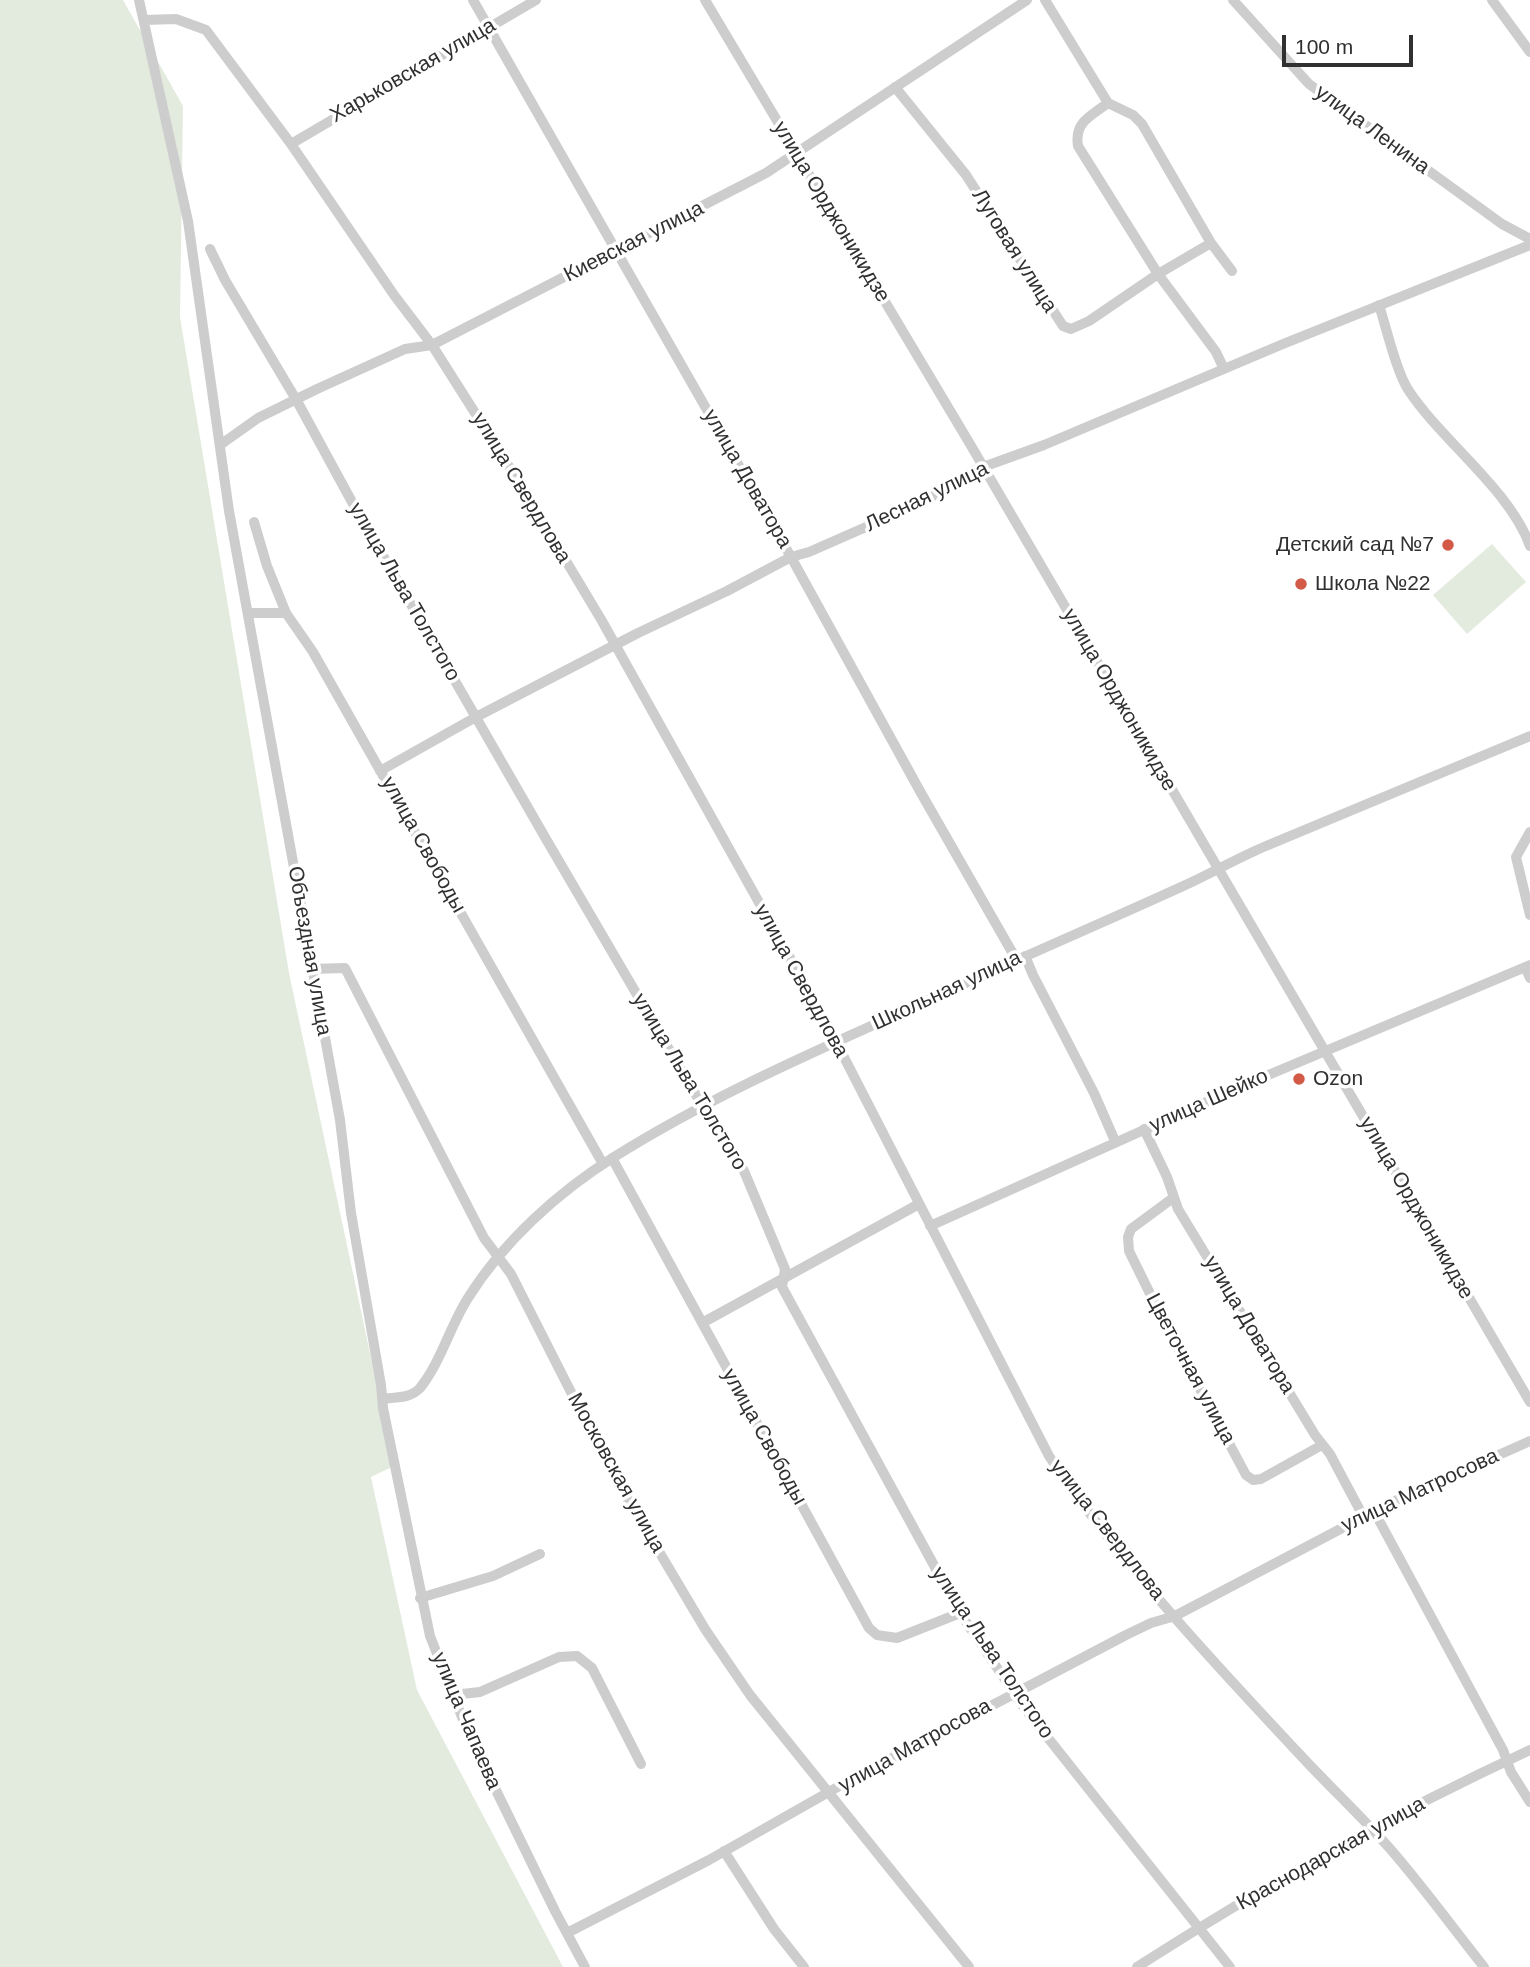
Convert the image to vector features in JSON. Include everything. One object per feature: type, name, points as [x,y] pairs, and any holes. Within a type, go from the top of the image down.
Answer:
[{"type":"street","points":[[139,0],[144,20]]},
{"type":"street","name":"улица Доватора","points":[[473,0],[791,556],[927,804],[1020,958],[1094,1093],[1115,1142]]},
{"type":"street","name":"Харьковская улица","points":[[291,144],[536,0]]},
{"type":"street","name":"улица Орджоникидзе","points":[[705,0],[984,468],[1530,1402]]},
{"type":"street","name":"Киевская улица","points":[[220,445],[258,418],[405,349],[432,345],[746,184],[797,154],[1010,4],[1027,0]]},
{"type":"street","points":[[1045,0],[1108,103],[1133,115],[1142,124],[1211,243],[1232,271]]},
{"type":"street","name":"улица Ленина","points":[[1233,0],[1309,84],[1502,224],[1530,239]]},
{"type":"street","points":[[1492,0],[1530,52]]},
{"type":"street","name":"улица Свердлова","points":[[144,20],[176,19],[206,30],[291,144],[394,295],[432,345],[520,484],[616,646],[835,1041],[1049,1456],[1086,1509],[1175,1616],[1304,1759],[1392,1851],[1484,1967]]},
{"type":"street","name":"Объездная улица","points":[[144,20],[188,221],[229,511],[340,1120],[352,1213],[394,1458]]},
{"type":"street","name":"Луговая улица","points":[[895,87],[966,175],[1063,326],[1071,330],[1211,243]]},
{"type":"street","points":[[1108,103],[1081,125],[1076,134],[1078,146],[1158,274],[1216,352],[1224,369]]},
{"type":"street","name":"Лесная улица","points":[[380,771],[476,717],[638,633],[727,591],[791,556],[809,552],[944,491],[972,471],[1530,245]]},
{"type":"street","name":"улица Льва Толстого","points":[[210,249],[225,280],[476,717],[702,1106],[744,1171],[785,1269],[782,1287],[960,1614],[1025,1709],[1230,1967]]},
{"type":"street","points":[[1379,305],[1406,387],[1424,413],[1512,510],[1524,528],[1530,545]]},
{"type":"street","name":"улица Свободы","points":[[254,522],[267,566],[286,613],[313,652],[702,1323],[869,1628],[877,1635],[897,1638],[960,1614]]},
{"type":"street","points":[[248,612],[286,613]]},
{"type":"street","name":"Школьная улица","points":[[382,1399],[403,1398],[417,1391],[433,1368],[466,1300],[499,1257],[528,1226],[563,1194],[607,1161],[702,1106],[835,1041],[1217,868],[1530,736]]},
{"type":"street","points":[[1530,832],[1516,857],[1530,915]]},
{"type":"street","points":[[1528,966],[1530,978]]},
{"type":"street","name":"улица Шейко","points":[[930,1226],[1144,1129],[1528,966]]},
{"type":"street","name":"Московская улица","points":[[311,969],[345,968],[484,1238],[511,1274],[610,1469],[705,1629],[750,1695],[969,1967]]},
{"type":"street","name":"улица Доватора","points":[[1144,1129],[1167,1177],[1173,1198],[1322,1445],[1330,1454],[1363,1516]]},
{"type":"street","name":"Цветочная улица","points":[[1173,1198],[1131,1229],[1128,1237],[1129,1251],[1246,1475],[1253,1480],[1261,1479],[1322,1445]]},
{"type":"street","points":[[702,1323],[919,1204]]},
{"type":"street","name":"улица Матросова","points":[[567,1933],[724,1852],[1014,1692],[1151,1623],[1175,1616],[1363,1516],[1530,1441]]},
{"type":"street","name":"улица Чапаева","points":[[394,1458],[430,1636],[469,1735],[586,1967]]},
{"type":"street","points":[[1374,1511],[1511,1772],[1530,1802]]},
{"type":"street","points":[[421,1598],[493,1576],[540,1554]]},
{"type":"street","points":[[453,1695],[480,1692],[559,1657],[577,1656],[592,1668],[640,1764]]},
{"type":"street","name":"Краснодарская улица","points":[[1137,1967],[1371,1829],[1530,1750]]},
{"type":"street","points":[[724,1852],[774,1929],[804,1967]]},
{"type":"shaded area","points":[[0,0],[123,0],[183,106],[180,317],[289,973],[380,1400],[398,1464],[371,1477],[417,1690],[563,1967],[0,1967]]},
{"type":"shaded area","points":[[1492,544],[1526,582],[1467,634],[1433,595]]},
{"type":"place","name":"Детский сад №7","points":[[1448,545]]},
{"type":"place","name":"Школа №22","points":[[1301,584]]},
{"type":"place","name":"Ozon","points":[[1299,1079]]}]
